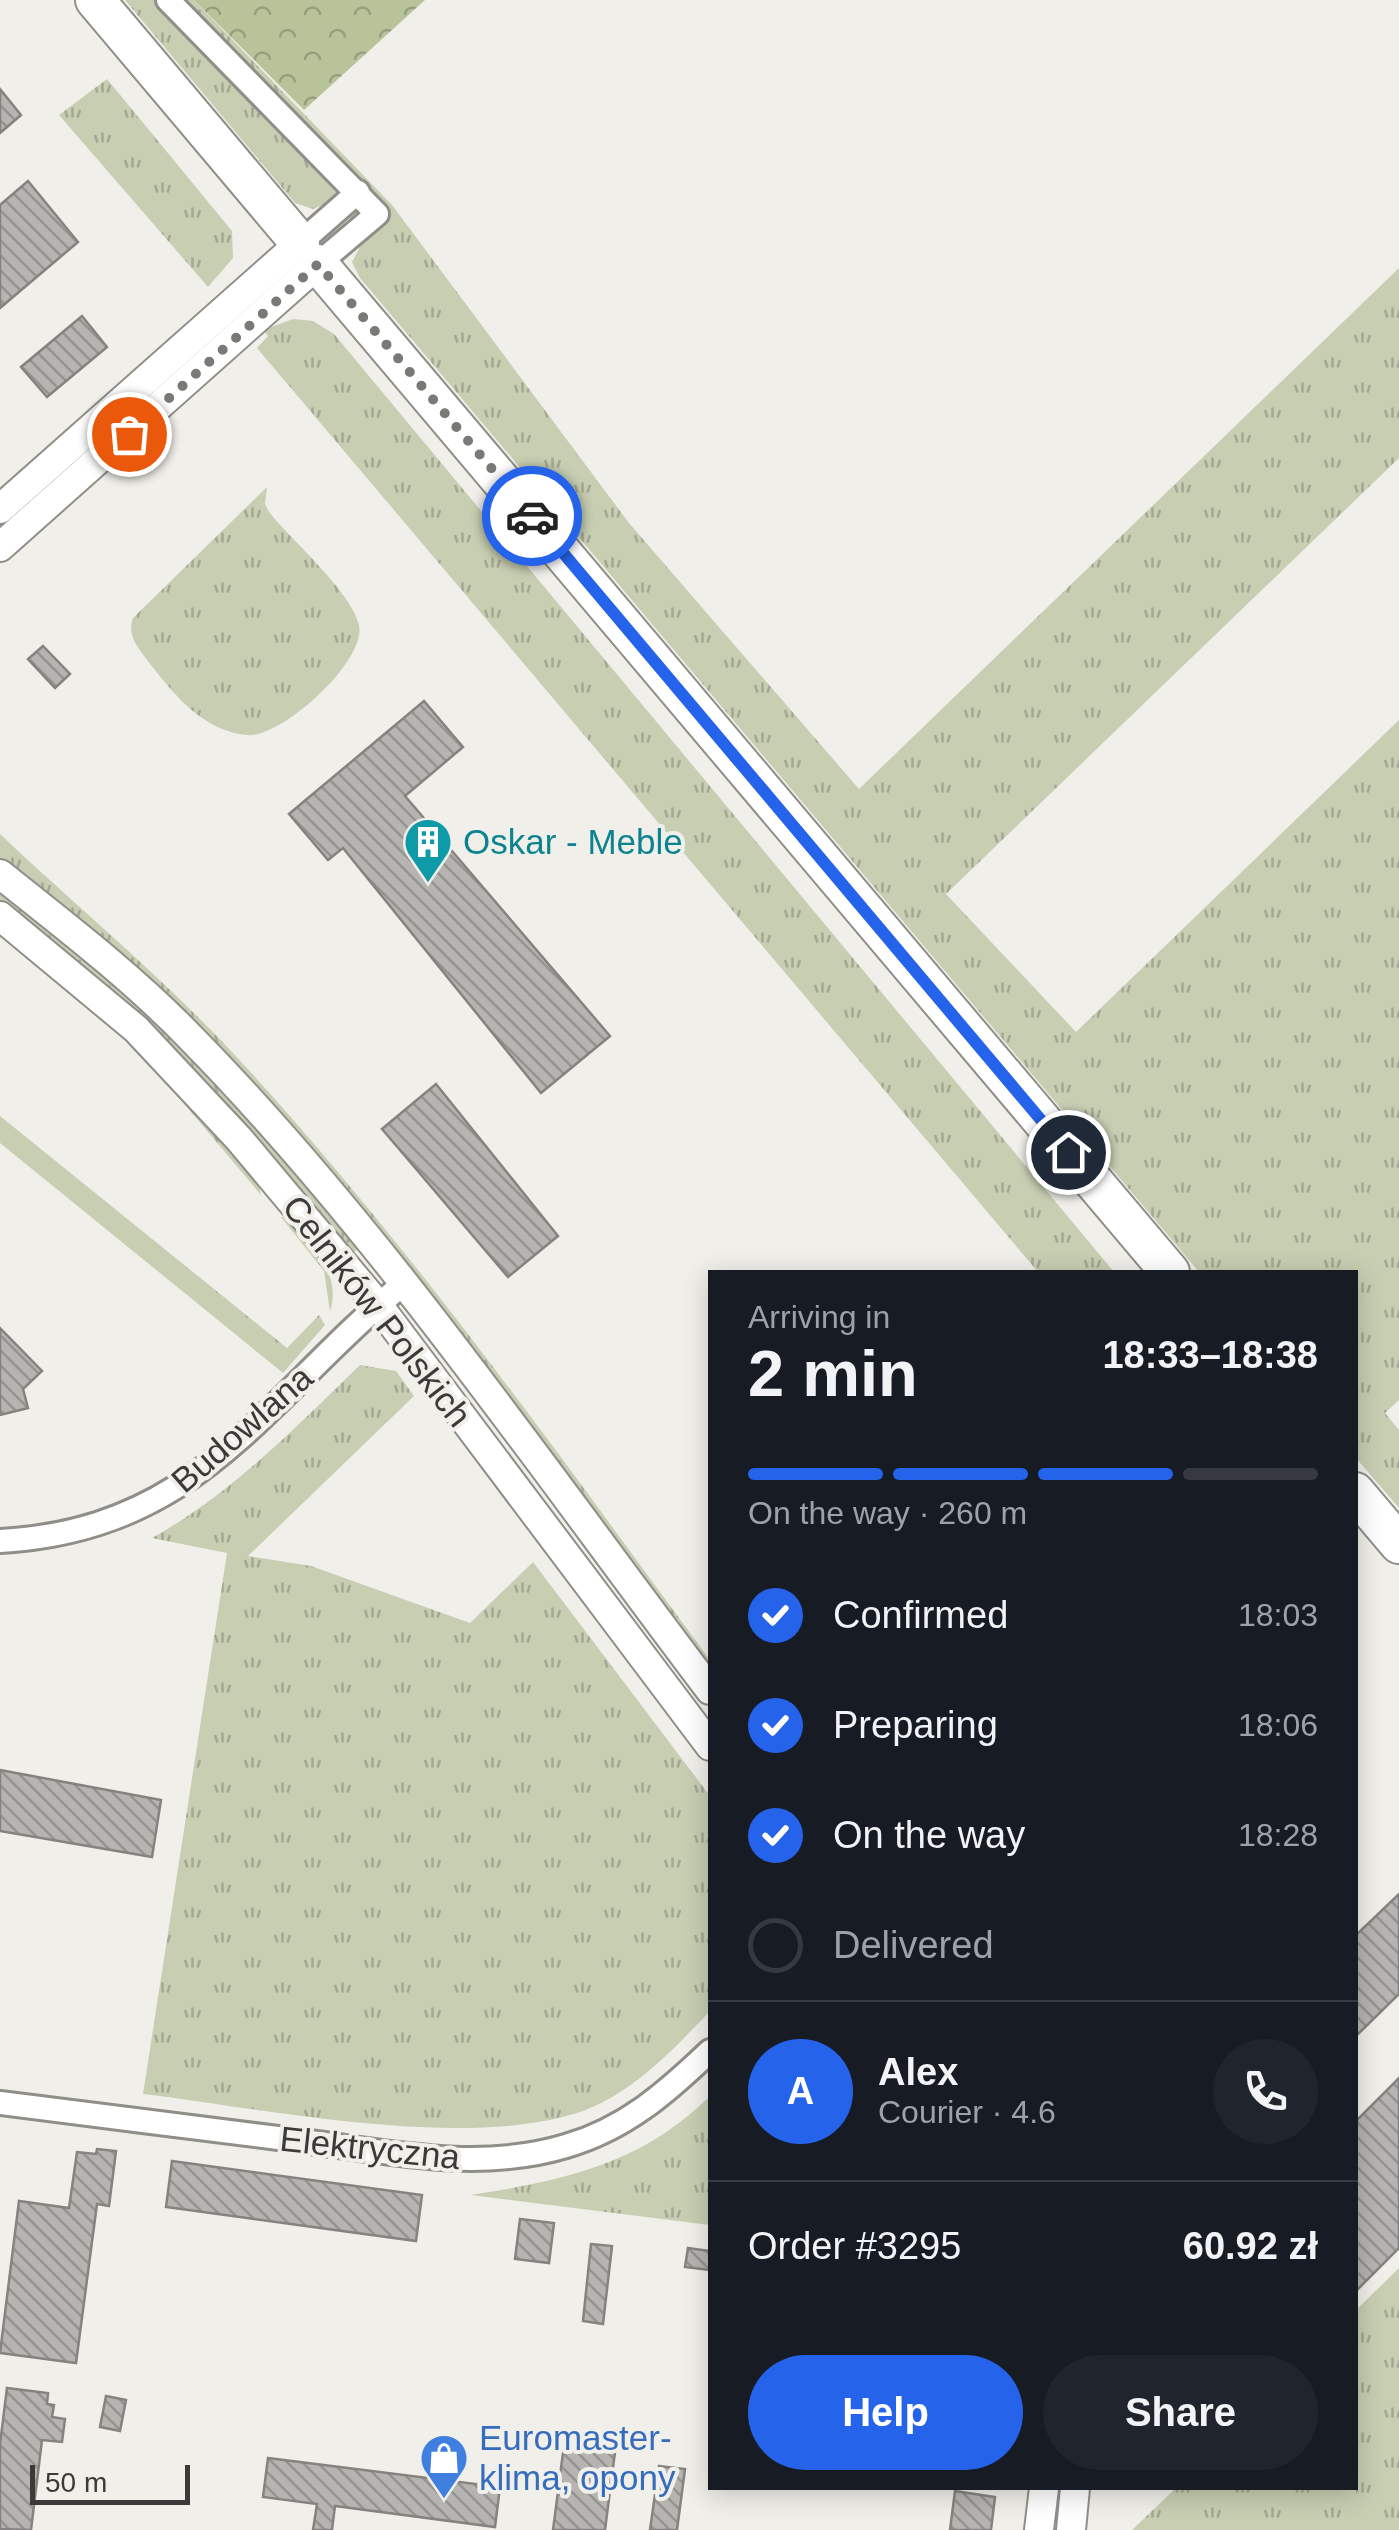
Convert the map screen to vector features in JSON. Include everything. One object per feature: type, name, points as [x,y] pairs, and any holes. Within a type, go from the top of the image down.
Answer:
[{"type":"highway","points":[[95,0],[1168,1270]]},
{"type":"highway","points":[[1358,1496],[1399,1544]]},
{"type":"street","points":[[0,509],[309,254],[377,214],[168,0]]},
{"type":"street","points":[[0,547],[309,254],[358,192]]},
{"type":"street","name":"Celników Polskich","points":[[0,874],[130,980],[188,1035],[402,1284],[708,1687]]},
{"type":"street","name":"Celników Polskich","points":[[0,916],[112,1007],[185,1078],[378,1305],[708,1743]]},
{"type":"street","name":"Budowlana","points":[[0,1541],[79,1532],[147,1508],[222,1454],[402,1284]]},
{"type":"street","name":"Elektryczna","points":[[0,2103],[439,2158],[514,2157],[567,2146],[626,2122],[658,2100],[708,2054]]},
{"type":"street","points":[[1039,2530],[1044,2490]]},
{"type":"street","points":[[1071,2530],[1076,2490]]},
{"type":"green space","points":[[125,0],[194,0],[392,205],[629,523],[859,789],[1399,268],[1399,458],[946,894],[1076,1032],[1399,720],[1399,1400],[1385,1413],[1399,1430],[1399,1508],[1358,1460],[1358,1270],[1197,1270],[360,278],[352,262],[365,237],[336,200],[313,209],[295,203]]},
{"type":"green space","points":[[194,0],[425,0],[304,110]]},
{"type":"green space","points":[[107,79],[232,231],[233,258],[208,287],[59,115]]},
{"type":"green space","points":[[293,319],[313,321],[334,334],[1112,1270],[1036,1270],[257,348],[268,336],[263,330]]},
{"type":"green space","points":[[267,487],[265,504],[269,512],[345,597],[359,625],[358,640],[350,658],[318,695],[280,725],[247,735],[217,727],[181,700],[139,649],[131,625],[133,618]]},
{"type":"green space","points":[[0,834],[205,1024],[297,1124],[480,1349],[708,1657],[708,1668],[526,1428],[59,906],[0,858]]},
{"type":"green space","points":[[0,888],[157,1020],[237,1105],[359,1248],[350,1255],[184,1060],[107,987],[0,900]]},
{"type":"green space","points":[[164,1073],[258,1181],[261,1195],[160,1075]]},
{"type":"green space","points":[[0,1116],[287,1348],[319,1315],[325,1325],[283,1373],[0,1143]]},
{"type":"green space","points":[[281,1217],[289,1218],[323,1261],[332,1285],[330,1312],[324,1271]]},
{"type":"green space","points":[[360,1365],[396,1371],[414,1396],[248,1556],[311,1566],[470,1623],[533,1562],[708,1793],[708,2013],[633,2084],[596,2105],[530,2123],[477,2128],[421,2127],[143,2094],[227,1553],[152,1538],[209,1501],[286,1436]]},
{"type":"green space","points":[[708,2098],[708,2225],[471,2195],[538,2183],[599,2166],[628,2154],[683,2119]]},
{"type":"green space","points":[[1399,2268],[1399,2530],[1132,2530],[1174,2490],[1358,2490],[1358,2308]]},
{"type":"building","points":[[0,89],[21,115],[0,133]]},
{"type":"building","points":[[28,181],[78,242],[0,308],[0,205]]},
{"type":"building","points":[[82,316],[107,347],[47,397],[21,367]]},
{"type":"building","points":[[43,646],[70,674],[55,688],[28,659]]},
{"type":"building","name":"Oskar - Meble","points":[[424,701],[463,747],[405,796],[610,1036],[541,1093],[343,848],[328,860],[289,814]]},
{"type":"building","points":[[436,1084],[558,1236],[508,1277],[382,1129]]},
{"type":"building","points":[[0,1328],[42,1371],[23,1389],[28,1408],[0,1415]]},
{"type":"building","points":[[0,1770],[161,1800],[152,1857],[0,1831]]},
{"type":"building","points":[[1399,1894],[1399,1994],[1358,2034],[1358,1933]]},
{"type":"building","points":[[1399,2078],[1399,2248],[1358,2289],[1358,2119]]},
{"type":"building","points":[[97,2149],[116,2151],[109,2206],[97,2204],[76,2363],[0,2353],[19,2201],[69,2208],[77,2152],[96,2154]]},
{"type":"building","points":[[172,2161],[422,2195],[416,2241],[166,2207]]},
{"type":"building","points":[[520,2219],[554,2223],[549,2263],[515,2259]]},
{"type":"building","points":[[591,2244],[612,2246],[603,2324],[583,2321]]},
{"type":"building","points":[[688,2248],[708,2251],[708,2270],[685,2267]]},
{"type":"building","points":[[7,2388],[48,2393],[47,2404],[54,2405],[52,2417],[65,2419],[62,2442],[42,2440],[31,2530],[0,2529],[0,2444]]},
{"type":"building","points":[[106,2396],[126,2400],[120,2431],[100,2427]]},
{"type":"building","points":[[564,2445],[615,2452],[605,2530],[553,2530]]},
{"type":"building","points":[[268,2458],[500,2487],[495,2527],[335,2506],[332,2530],[313,2530],[317,2504],[263,2497]]},
{"type":"building","points":[[659,2466],[685,2469],[677,2530],[650,2530]]},
{"type":"building","points":[[955,2491],[995,2497],[991,2530],[950,2530]]},
{"type":"way so far","points":[[129,434],[318,264],[532,516]]},
{"type":"place","name":"Oskar - Meble","points":[[428,884]]},
{"type":"place","name":"Euromaster- klima, opony","points":[[444,2500]]},
{"type":"route","points":[[532,516],[1068,1152]]}]
